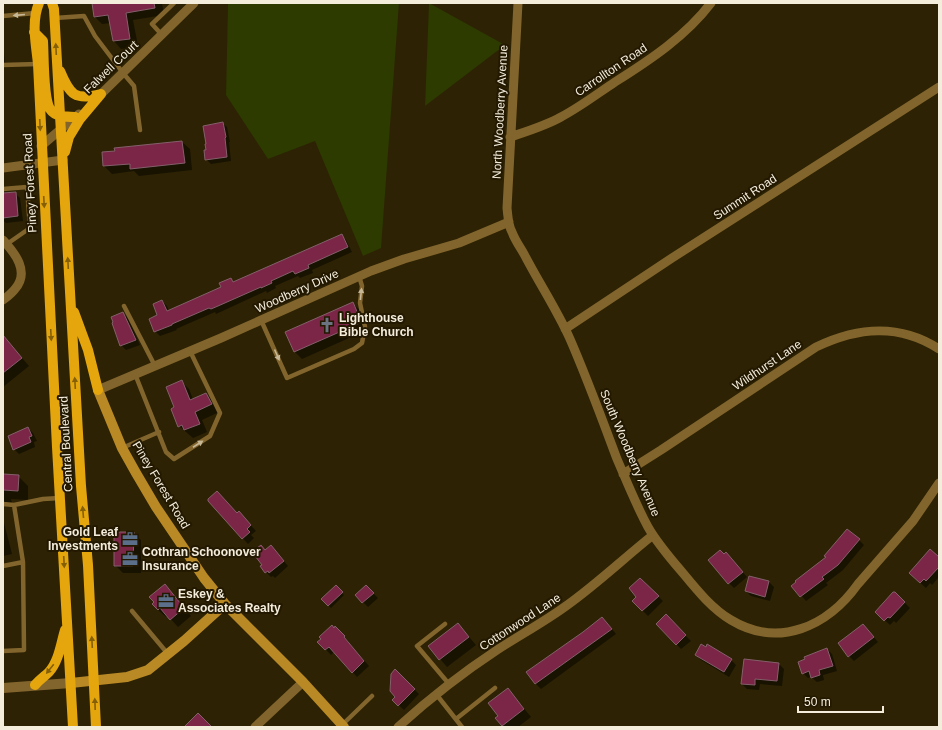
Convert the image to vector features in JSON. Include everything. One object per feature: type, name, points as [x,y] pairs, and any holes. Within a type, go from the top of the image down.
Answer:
[{"type":"main road","name":"Piney Forest Road","points":[[39,3],[35,13],[34,32],[38,64],[55,411]]},
{"type":"main road","points":[[52,3],[54,9],[63,160]]},
{"type":"main road","points":[[34,32],[43,41],[47,102],[49,108],[60,116],[75,117]]},
{"type":"main road","points":[[57,64],[65,83],[77,96],[87,98],[101,94]]},
{"type":"main road","points":[[63,160],[69,136],[80,119],[101,94]]},
{"type":"main road","name":"Central Boulevard","points":[[63,160],[70,302],[96,727]]},
{"type":"main road","points":[[70,302],[88,350],[98,390]]},
{"type":"main road","name":"Piney Forest Road","points":[[98,390],[122,448],[156,507],[204,578],[225,604],[303,682],[343,726]]},
{"type":"main road","name":"Central Boulevard","points":[[55,411],[73,727]]},
{"type":"main road","points":[[71,683],[135,675],[148,670],[168,655],[225,604]]},
{"type":"main road","points":[[36,685],[40,678],[49,672],[55,662],[68,623]]},
{"type":"street","name":"Falwell Court","points":[[41,146],[101,94],[194,3]]},
{"type":"street","name":"North Woodberry Avenue","points":[[509,222],[507,208],[518,3]]},
{"type":"street","name":"Carrollton Road","points":[[510,137],[536,129],[561,117],[633,71],[672,43],[692,25],[711,3]]},
{"type":"street","name":"Summit Road","points":[[565,329],[939,87]]},
{"type":"street","points":[[3,168],[63,160]]},
{"type":"street","name":"South Woodberry Avenue","points":[[509,222],[512,232],[565,329],[623,474],[635,502],[653,535],[697,590],[715,608],[730,620],[746,627],[777,634],[792,632],[807,627],[824,618],[838,608],[913,521],[939,484]]},
{"type":"street","name":"Woodberry Drive","points":[[98,390],[359,276],[404,259],[459,243],[509,222]]},
{"type":"street","points":[[3,300],[15,289],[19,283],[21,275],[21,266],[17,255],[5,242]]},
{"type":"street","name":"Wildhurst Lane","points":[[623,474],[816,347],[833,339],[873,330],[890,331],[908,334],[939,349]]},
{"type":"street","name":"Cottonwood Lane","points":[[398,727],[449,684],[496,651],[566,606],[653,535]]},
{"type":"street","points":[[255,727],[303,682]]},
{"type":"street","points":[[3,688],[71,683]]},
{"type":"lane","points":[[162,34],[152,24],[174,3]]},
{"type":"lane","points":[[3,16],[35,13]]},
{"type":"lane","points":[[54,18],[84,16],[95,36],[122,74],[134,86],[140,130]]},
{"type":"lane","points":[[3,65],[38,64]]},
{"type":"lane","points":[[3,189],[27,187],[30,228],[5,242]]},
{"type":"lane","points":[[261,320],[287,378],[354,349],[362,343],[365,327],[360,303],[362,286],[359,276]]},
{"type":"lane","points":[[124,306],[155,366]]},
{"type":"lane","points":[[135,374],[166,452],[174,460],[210,436],[220,413],[190,351]]},
{"type":"lane","points":[[122,448],[158,432]]},
{"type":"lane","points":[[3,504],[14,505],[43,499],[60,498]]},
{"type":"lane","points":[[3,651],[24,650],[22,562],[14,505]]},
{"type":"lane","points":[[3,566],[22,562]]},
{"type":"lane","points":[[132,610],[168,655]]},
{"type":"lane","points":[[445,624],[417,646],[449,684]]},
{"type":"lane","points":[[456,719],[495,688]]},
{"type":"lane","points":[[436,694],[462,727]]},
{"type":"lane","points":[[343,726],[372,696]]},
{"type":"green space","points":[[228,3],[399,3],[381,248],[363,256],[315,141],[268,159],[226,95]]},
{"type":"green space","points":[[429,3],[505,45],[425,106]]},
{"type":"building","points":[[92,3],[154,3],[155,8],[126,13],[130,39],[113,41],[108,15],[94,17]]},
{"type":"building","points":[[223,122],[226,137],[227,157],[205,160],[204,150],[206,150],[206,144],[203,126]]},
{"type":"building","points":[[182,141],[185,163],[130,169],[130,164],[103,166],[102,152],[115,151],[114,148]]},
{"type":"building","points":[[16,192],[18,216],[3,218],[3,193]]},
{"type":"building","points":[[342,234],[348,247],[308,265],[309,268],[295,274],[293,271],[271,281],[272,283],[261,288],[211,309],[209,308],[154,332],[149,319],[157,315],[153,304],[162,300],[167,311],[221,287],[219,283],[231,278],[233,282]]},
{"type":"building","name":"Lighthouse Bible Church","points":[[353,302],[360,323],[294,352],[285,332]]},
{"type":"building","points":[[123,312],[136,340],[120,346],[111,317]]},
{"type":"building","points":[[3,335],[22,358],[3,373]]},
{"type":"building","points":[[182,380],[190,400],[206,393],[212,404],[195,412],[200,424],[184,430],[182,425],[178,427],[171,409],[174,407],[166,387]]},
{"type":"building","points":[[28,427],[32,436],[29,437],[31,442],[13,450],[8,436]]},
{"type":"building","points":[[3,474],[19,475],[18,491],[3,490]]},
{"type":"building","points":[[217,491],[237,513],[239,511],[251,525],[247,529],[250,532],[242,539],[208,501],[208,499]]},
{"type":"building","points":[[847,529],[860,539],[838,565],[822,577],[824,579],[800,597],[791,586],[796,582],[795,581],[826,557],[824,556]]},
{"type":"building","points":[[114,532],[134,532],[133,566],[114,566]]},
{"type":"building","points":[[261,545],[265,550],[271,545],[284,561],[269,573],[268,571],[265,573],[260,566],[262,565],[252,552]]},
{"type":"building","points":[[930,549],[939,557],[939,567],[926,581],[924,579],[920,583],[909,573]]},
{"type":"building","points":[[720,550],[724,554],[726,552],[743,572],[728,584],[708,560]]},
{"type":"building","points":[[749,576],[769,581],[765,597],[745,591]]},
{"type":"building","points":[[640,578],[659,596],[642,611],[632,601],[636,597],[629,588]]},
{"type":"building","name":"Eskey & Associates Realty","points":[[165,584],[184,608],[170,620],[160,608],[158,610],[152,604],[154,602],[149,597]]},
{"type":"building","points":[[336,585],[343,592],[328,606],[321,599]]},
{"type":"building","points":[[366,585],[374,593],[362,603],[355,595]]},
{"type":"building","points":[[893,592],[895,592],[905,602],[890,618],[888,617],[884,621],[875,612]]},
{"type":"building","points":[[666,614],[686,635],[676,645],[656,624]]},
{"type":"building","points":[[602,617],[612,629],[535,684],[526,672]]},
{"type":"building","points":[[458,623],[469,637],[439,660],[428,646]]},
{"type":"building","points":[[863,624],[874,637],[848,657],[838,643]]},
{"type":"building","points":[[332,625],[345,636],[344,637],[364,661],[352,673],[329,647],[325,650],[317,642],[321,639],[319,637]]},
{"type":"building","points":[[701,644],[706,647],[707,644],[732,659],[724,672],[695,655]]},
{"type":"building","points":[[827,648],[833,666],[819,670],[820,675],[811,678],[809,671],[802,674],[798,662],[805,659],[804,657]]},
{"type":"building","points":[[744,659],[779,663],[777,681],[755,679],[755,685],[741,684]]},
{"type":"building","points":[[395,669],[415,689],[398,706],[392,700],[395,697],[390,691],[391,674]]},
{"type":"building","points":[[508,688],[524,709],[502,726],[495,718],[498,716],[488,703]]},
{"type":"building","points":[[198,713],[212,727],[184,727]]},
{"type":"place","name":"Lighthouse Bible Church","points":[[327,325]]},
{"type":"place","name":"Gold Leaf Investments","points":[[130,539]]},
{"type":"place","name":"Cothran Schoonover Insurance","points":[[130,559]]},
{"type":"place","name":"Eskey & Associates Realty","points":[[166,601]]}]
